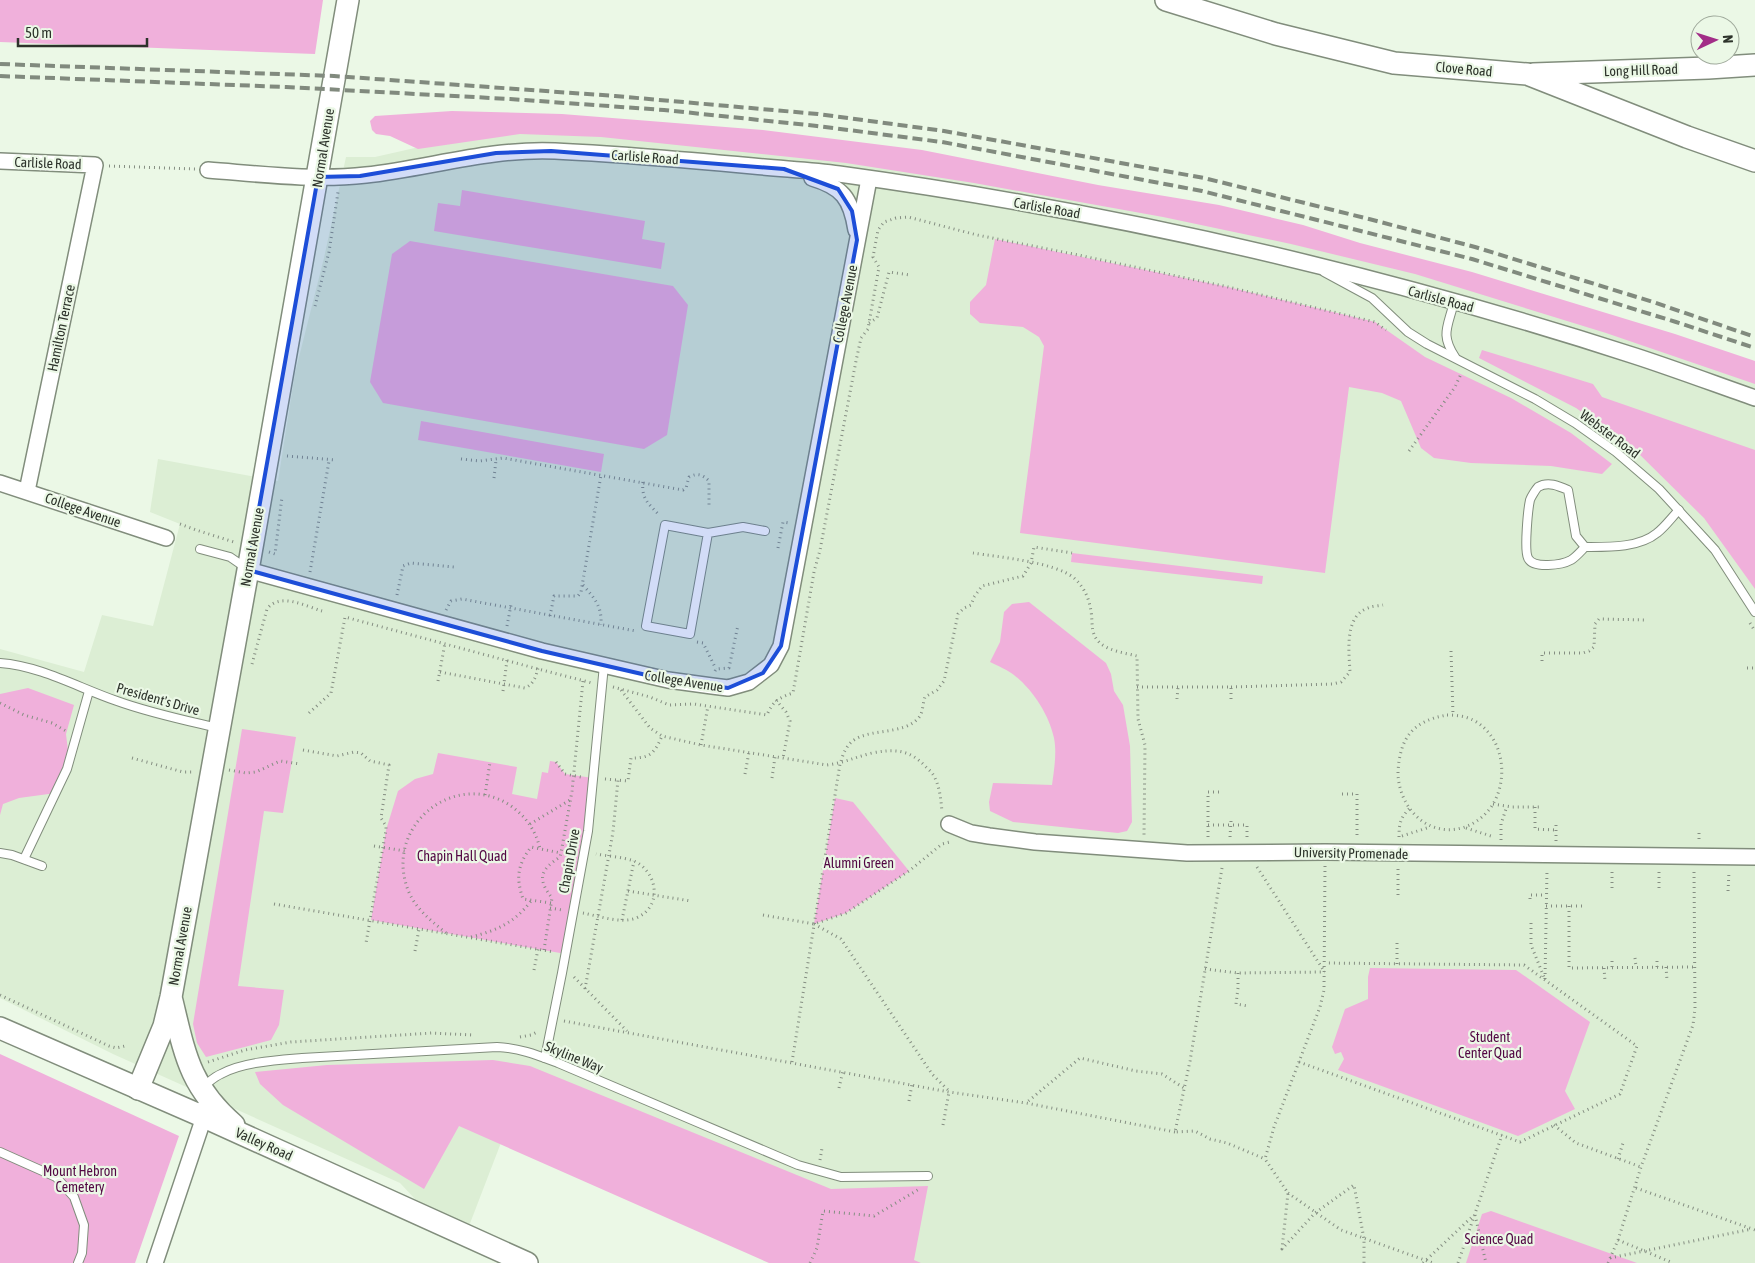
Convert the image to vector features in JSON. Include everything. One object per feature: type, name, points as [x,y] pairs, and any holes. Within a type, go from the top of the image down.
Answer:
[{"type":"street","name":"Normal Avenue","points":[[138,1089],[164,1026],[170,997],[220,728],[348,0]]},
{"type":"street","name":"Clove Road","points":[[1166,0],[1276,34],[1394,63],[1527,74],[1687,137],[1755,161]]},
{"type":"street","name":"Long Hill Road","points":[[1527,74],[1755,65]]},
{"type":"street","name":"Carlisle Road","points":[[208,170],[318,176],[360,176],[524,150],[784,169],[949,190],[1193,237],[1309,264],[1518,320],[1638,357],[1755,398]]},
{"type":"street","name":"Carlisle Road","points":[[0,162],[95,165]]},
{"type":"street","name":"Hamilton Terrace","points":[[27,491],[95,165]]},
{"type":"street","points":[[784,169],[830,183],[838,188],[852,210],[858,240]]},
{"type":"street","name":"College Avenue","points":[[248,570],[542,651],[604,666],[668,680],[728,688],[750,682],[772,665],[781,646],[869,179]]},
{"type":"street","name":"College Avenue","points":[[0,483],[166,538]]},
{"type":"street","name":"University Promenade","points":[[949,824],[971,834],[1143,851],[1754,856]]},
{"type":"street","points":[[170,997],[186,1060],[200,1088],[220,1113],[247,1137]]},
{"type":"street","name":"Valley Road","points":[[0,1028],[204,1117],[527,1263]]},
{"type":"street","points":[[155,1263],[204,1117],[204,1105],[200,1088]]},
{"type":"lane","name":"Webster Road","points":[[1309,264],[1372,298],[1408,332],[1427,344],[1535,399],[1575,423],[1616,452],[1659,489],[1715,550],[1755,612]]},
{"type":"lane","points":[[1454,302],[1446,334],[1447,344],[1456,358]]},
{"type":"lane","points":[[1586,547],[1576,536],[1568,490],[1550,484],[1538,487],[1530,498],[1526,537],[1527,557],[1532,563],[1542,565],[1570,560],[1586,547],[1610,547],[1641,542],[1657,534],[1678,510]]},
{"type":"lane","points":[[708,533],[690,634],[646,626],[664,525],[708,533],[743,527],[765,531]]},
{"type":"lane","name":"College Avenue","points":[[200,550],[230,557],[248,570]]},
{"type":"lane","name":"President's Drive","points":[[0,663],[47,673],[122,703],[168,717],[220,728]]},
{"type":"lane","name":"Chapin Drive","points":[[545,1058],[584,851],[604,666]]},
{"type":"lane","points":[[24,860],[67,769],[90,691]]},
{"type":"lane","points":[[0,853],[42,866]]},
{"type":"lane","name":"Skyline Way","points":[[200,1088],[222,1073],[241,1067],[302,1058],[497,1046],[522,1049],[798,1164],[841,1177],[928,1176]]},
{"type":"lane","points":[[0,1152],[56,1177],[74,1197],[84,1225],[82,1253],[78,1263]]},
{"type":"path","points":[[95,165],[208,170]]},
{"type":"path","points":[[309,713],[331,693],[345,617],[538,670],[621,689],[650,697],[669,705],[694,704],[767,715],[776,700],[793,693],[814,572],[820,550],[854,370],[861,338],[868,329],[879,267],[873,257],[878,230],[884,222],[896,218],[908,218],[977,235],[1302,304],[1375,322],[1390,332]]},
{"type":"path","points":[[869,323],[877,318],[889,272],[910,275]]},
{"type":"path","points":[[1409,451],[1455,387],[1461,374],[1454,371]]},
{"type":"path","points":[[287,456],[329,461],[336,460]]},
{"type":"path","points":[[461,458],[480,461],[502,458],[683,490],[686,488],[689,476],[695,474],[703,475],[709,481],[709,508]]},
{"type":"path","points":[[494,478],[496,460]]},
{"type":"path","points":[[310,572],[329,461]]},
{"type":"path","points":[[550,616],[554,596],[578,596],[581,592],[600,475]]},
{"type":"path","points":[[643,482],[642,491],[644,498],[660,517]]},
{"type":"path","points":[[792,1062],[840,764],[846,747],[855,740],[876,732],[900,729],[912,724],[921,714],[925,697],[937,690],[944,681],[958,614],[964,608],[971,605],[982,586],[1023,576],[1031,563],[1034,548],[1072,553]]},
{"type":"path","points":[[973,553],[1058,569],[1072,576],[1082,586],[1090,606],[1091,627],[1101,644],[1110,649],[1136,656],[1138,719],[1145,745],[1143,851]]},
{"type":"path","points":[[397,595],[403,566],[411,564],[454,567]]},
{"type":"path","points":[[583,585],[596,600],[601,615],[601,625]]},
{"type":"path","points":[[438,681],[447,632],[444,614],[447,606],[456,600],[462,599],[511,606],[550,616],[642,632]]},
{"type":"path","points":[[250,671],[266,608],[271,603],[283,600],[322,610]]},
{"type":"path","points":[[1137,687],[1231,687],[1333,684],[1341,682],[1350,672],[1349,644],[1351,627],[1358,614],[1367,608],[1383,605]]},
{"type":"path","points":[[509,619],[511,606]]},
{"type":"path","points":[[1542,661],[1542,653],[1583,653],[1589,651],[1594,646],[1595,624],[1599,619],[1647,620]]},
{"type":"path","points":[[690,640],[702,643],[716,669]]},
{"type":"path","points":[[1451,652],[1453,715]]},
{"type":"path","points":[[1747,668],[1755,668]]},
{"type":"path","points":[[440,672],[520,688],[530,686],[538,670]]},
{"type":"path","points":[[503,692],[506,671]]},
{"type":"path","points":[[544,950],[552,898],[542,881],[542,874],[550,863],[560,857],[561,853],[574,776],[583,681]]},
{"type":"path","points":[[1177,699],[1178,687]]},
{"type":"path","points":[[1231,687],[1231,700]]},
{"type":"path","points":[[621,689],[650,728],[662,736],[701,745],[827,765],[840,764],[888,750],[908,752],[935,776],[941,795],[944,818],[949,824]]},
{"type":"path","points":[[776,700],[786,712],[790,721],[783,758]]},
{"type":"path","points":[[0,703],[24,715],[65,730],[75,741]]},
{"type":"path","points":[[1453,715],[1473,720],[1494,740],[1502,765],[1502,780],[1493,804],[1490,810],[1466,827],[1442,830],[1430,827],[1418,818],[1406,804],[1401,792],[1398,775],[1399,759],[1412,730],[1423,722],[1435,717],[1453,715]]},
{"type":"path","points":[[556,762],[565,774],[628,781],[631,758],[649,756],[657,747],[662,736]]},
{"type":"path","points":[[302,750],[337,756],[354,752],[361,753],[370,761],[389,764],[381,818],[386,826],[366,943]]},
{"type":"path","points":[[745,774],[749,752]]},
{"type":"path","points":[[772,778],[775,756]]},
{"type":"path","points":[[132,758],[183,772],[196,772]]},
{"type":"path","points":[[230,761],[228,770],[246,773],[256,772],[280,761],[300,764]]},
{"type":"path","points":[[485,795],[490,762]]},
{"type":"path","points":[[585,989],[613,832],[618,780]]},
{"type":"path","points":[[1208,853],[1208,792],[1223,792]]},
{"type":"path","points":[[448,934],[426,917],[415,902],[406,884],[403,864],[405,844],[414,826],[427,811],[443,800],[462,794],[485,795],[500,799],[517,810],[530,824],[540,849]]},
{"type":"path","points":[[1342,794],[1357,794],[1357,829]]},
{"type":"path","points":[[530,824],[570,800]]},
{"type":"path","points":[[1493,804],[1541,807]]},
{"type":"path","points":[[1505,855],[1501,839],[1501,824],[1507,806]]},
{"type":"path","points":[[1535,807],[1535,830],[1556,830]]},
{"type":"path","points":[[1398,895],[1399,824],[1401,816],[1410,808]]},
{"type":"path","points":[[1208,825],[1247,825],[1247,852],[1324,972]]},
{"type":"path","points":[[1399,837],[1430,827]]},
{"type":"path","points":[[1466,827],[1501,839]]},
{"type":"path","points":[[814,924],[846,912],[909,871],[942,844],[952,842]]},
{"type":"path","points":[[374,846],[405,851]]},
{"type":"path","points":[[551,903],[523,899],[518,885],[519,870],[523,858],[531,847],[561,853]]},
{"type":"path","points":[[550,908],[622,920],[636,918],[649,909],[656,889],[653,880],[634,861],[562,847]]},
{"type":"path","points":[[1265,1159],[1274,1127],[1320,1007],[1324,990],[1325,852]]},
{"type":"path","points":[[1175,1132],[1190,1061],[1225,853]]},
{"type":"path","points":[[1545,980],[1547,854]]},
{"type":"path","points":[[1608,1261],[1618,1240],[1636,1188],[1641,1167],[1692,1025],[1695,1009],[1694,856]]},
{"type":"path","points":[[622,920],[634,861]]},
{"type":"path","points":[[628,891],[691,901]]},
{"type":"path","points":[[1530,899],[1530,895],[1546,895]]},
{"type":"path","points":[[470,938],[506,925],[520,914],[531,901]]},
{"type":"path","points":[[274,904],[555,952]]},
{"type":"path","points":[[1546,906],[1583,906]]},
{"type":"path","points":[[1569,906],[1569,968],[1695,967]]},
{"type":"path","points":[[763,915],[814,924],[841,939],[932,1074],[950,1092]]},
{"type":"path","points":[[1531,923],[1531,945],[1545,980]]},
{"type":"path","points":[[415,951],[419,929]]},
{"type":"path","points":[[1397,943],[1397,964]]},
{"type":"path","points":[[534,970],[538,949]]},
{"type":"path","points":[[1612,958],[1612,968]]},
{"type":"path","points":[[1635,958],[1636,968]]},
{"type":"path","points":[[1657,958],[1657,967]]},
{"type":"path","points":[[1299,1062],[1520,1142],[1620,1094],[1637,1046],[1524,965],[1324,963]]},
{"type":"path","points":[[1666,967],[1667,980]]},
{"type":"path","points":[[1604,968],[1605,981]]},
{"type":"path","points":[[1205,969],[1238,973],[1324,972]]},
{"type":"path","points":[[562,973],[571,974],[628,1032]]},
{"type":"path","points":[[1238,973],[1236,1004],[1248,1006]]},
{"type":"path","points":[[0,996],[109,1046],[116,1048],[125,1046]]},
{"type":"path","points":[[513,1036],[531,1035],[539,1031],[544,1017],[950,1092],[1026,1103],[1175,1132],[1195,1131],[1210,1139],[1227,1143],[1265,1159],[1288,1193],[1341,1230],[1425,1262],[1434,1263]]},
{"type":"path","points":[[200,1064],[245,1050],[291,1042],[432,1033],[476,1035]]},
{"type":"path","points":[[702,1046],[703,1040]]},
{"type":"path","points":[[1026,1103],[1080,1058],[1136,1071],[1162,1074],[1184,1088]]},
{"type":"path","points":[[840,1088],[843,1071]]},
{"type":"path","points":[[908,1101],[912,1084]]},
{"type":"path","points":[[943,1125],[950,1092]]},
{"type":"path","points":[[1554,1125],[1576,1143],[1641,1167]]},
{"type":"path","points":[[1458,1263],[1502,1135]]},
{"type":"path","points":[[1618,1159],[1623,1143]]},
{"type":"path","points":[[810,1263],[817,1248],[823,1211],[874,1216],[921,1189],[928,1176]]},
{"type":"path","points":[[1279,1252],[1315,1213],[1354,1185],[1364,1239],[1364,1263]]},
{"type":"path","points":[[1636,1188],[1753,1229]]},
{"type":"path","points":[[1282,1249],[1288,1193]]},
{"type":"path","points":[[1425,1262],[1474,1214]]},
{"type":"path","points":[[1474,1214],[1486,1263]]},
{"type":"path","points":[[1608,1261],[1753,1229]]},
{"type":"path","points":[[1618,1240],[1673,1263]]},
{"type":"highlighted area","points":[[551,151],[784,169],[838,189],[852,211],[857,240],[781,646],[763,673],[728,688],[668,680],[542,651],[248,570],[318,177],[360,176],[496,153]]},
{"type":"shaded area","points":[[530,122],[907,158],[1325,245],[1755,375],[1755,1263],[788,1263],[517,1101],[469,1226],[429,1210],[400,1183],[113,1054],[0,998],[0,649],[84,672],[102,615],[153,626],[180,524],[150,512],[158,459],[278,481],[295,373],[324,258],[346,157],[375,157]]},
{"type":"green space","points":[[0,0],[323,0],[315,54],[0,42]]},
{"type":"green space","points":[[452,111],[562,114],[763,130],[922,150],[1098,185],[1219,205],[1303,225],[1360,243],[1472,272],[1675,334],[1755,361],[1755,384],[1606,333],[1415,274],[1291,244],[1163,217],[974,183],[846,163],[601,137],[520,134],[418,149],[390,136],[376,134],[372,130],[370,121],[375,116]]},
{"type":"green space","points":[[462,190],[645,221],[642,239],[665,243],[661,269],[434,231],[438,203],[460,206]]},
{"type":"green space","points":[[995,239],[1228,287],[1375,322],[1425,357],[1511,398],[1571,433],[1612,464],[1602,474],[1551,466],[1471,463],[1434,458],[1421,448],[1401,401],[1382,393],[1349,387],[1325,573],[1020,533],[1044,346],[1039,337],[1023,327],[980,323],[970,314],[970,302],[986,285]]},
{"type":"green space","points":[[410,241],[673,286],[688,305],[667,435],[644,449],[383,403],[370,382],[392,254]]},
{"type":"green space","points":[[1482,350],[1593,384],[1602,397],[1755,450],[1755,589],[1704,518],[1634,449],[1576,408],[1479,358]]},
{"type":"green space","points":[[421,421],[604,454],[601,472],[418,440]]},
{"type":"green space","points":[[1072,553],[1263,576],[1262,584],[1071,562]]},
{"type":"green space","points":[[1029,602],[1106,663],[1111,674],[1114,691],[1123,705],[1130,746],[1132,822],[1127,831],[1118,833],[1013,822],[990,811],[989,802],[993,783],[1052,785],[1055,744],[1052,729],[1044,712],[1034,695],[1021,681],[1009,671],[990,662],[1000,642],[1004,612],[1012,604]]},
{"type":"green space","points":[[28,688],[74,705],[66,734],[68,751],[56,793],[19,798],[3,804],[0,815],[0,694]]},
{"type":"green space","points":[[242,729],[296,737],[283,813],[264,811],[238,986],[284,990],[279,1025],[271,1040],[206,1057],[197,1043],[193,1024]]},
{"type":"green space","name":"Chapin Hall Quad","points":[[438,753],[517,767],[512,794],[537,799],[542,772],[548,773],[550,761],[556,762],[565,774],[593,778],[566,954],[371,920],[386,830],[398,791],[415,779],[433,774]]},
{"type":"green space","name":"Alumni Green","points":[[835,798],[853,802],[909,871],[846,913],[814,924]]},
{"type":"green space","name":"Student Center Quad","points":[[1370,968],[1516,970],[1590,1022],[1565,1091],[1575,1109],[1518,1136],[1338,1070],[1344,1059],[1341,1052],[1335,1054],[1332,1047],[1345,1009],[1368,999]]},
{"type":"green space","name":"Mount Hebron Cemetery","points":[[0,1054],[179,1136],[135,1263],[0,1263]]},
{"type":"green space","points":[[493,1060],[530,1066],[831,1189],[928,1186],[914,1260],[921,1263],[769,1263],[459,1126],[424,1189],[283,1105],[260,1084],[255,1072],[327,1065]]},
{"type":"green space","name":"Science Quad","points":[[1491,1211],[1637,1263],[1466,1263],[1482,1214]]},
{"type":"railway","points":[[0,64],[334,76],[615,96],[818,114],[944,131],[1204,178],[1369,219],[1475,247],[1653,302],[1755,337]]},
{"type":"railway","points":[[0,76],[286,87],[510,99],[664,110],[817,126],[942,142],[1202,191],[1472,259],[1755,348]]}]
